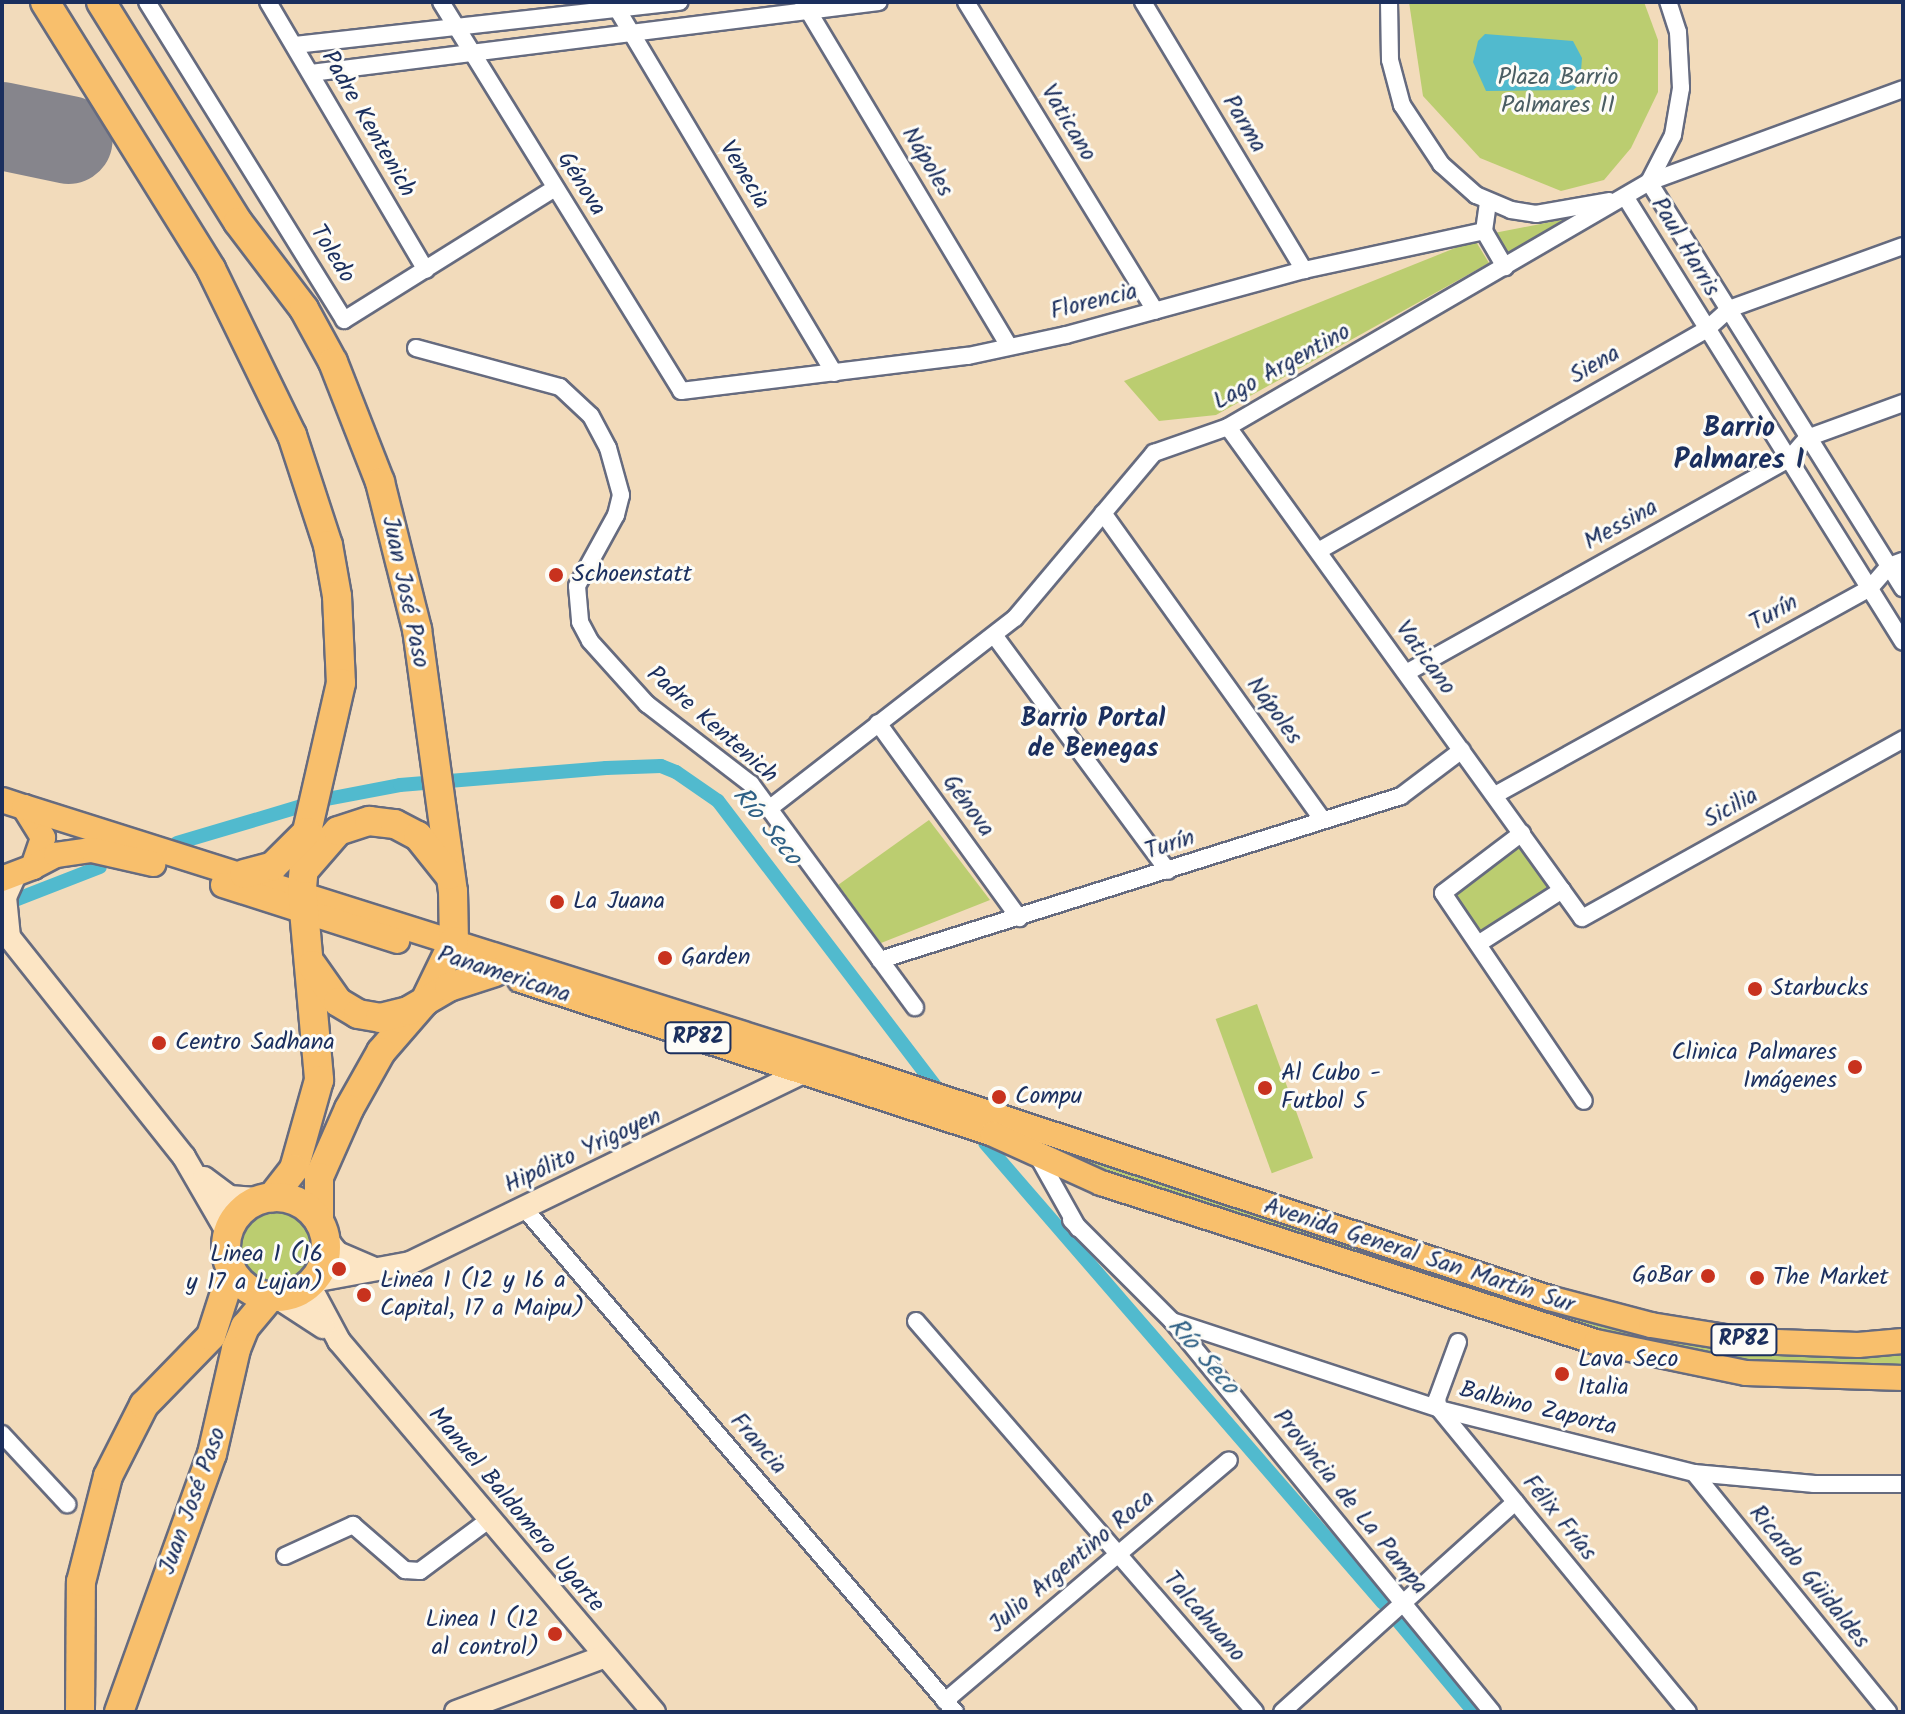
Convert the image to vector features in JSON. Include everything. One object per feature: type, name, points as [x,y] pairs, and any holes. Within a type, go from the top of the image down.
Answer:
[{"type":"highway","points":[[45,2],[211,269],[310,484],[337,596],[341,683],[307,832],[303,891],[319,1080],[294,1169],[266,1198],[243,1209],[228,1233],[232,1271],[211,1336],[144,1405],[108,1476],[81,1582],[80,1712]]},
{"type":"highway","name":"Juan José Paso","points":[[101,2],[238,222],[304,309],[333,362],[397,539],[434,751],[451,880],[450,949],[425,1001],[387,1043],[353,1099],[319,1177],[322,1230]]},
{"type":"highway","points":[[303,891],[338,831],[357,823],[384,822],[418,836],[451,880]]},
{"type":"highway","points":[[244,874],[273,866],[307,832]]},
{"type":"highway","points":[[308,957],[330,993],[358,1014],[393,1017],[495,972]]},
{"type":"highway","points":[[232,1271],[253,1291],[274,1297],[311,1283],[325,1256],[322,1230],[299,1202],[266,1198]]},
{"type":"highway","name":"Juan José Paso","points":[[119,1712],[212,1454],[238,1341],[274,1297]]},
{"type":"main road","name":"Panamericana","points":[[13,804],[43,838],[16,874]]},
{"type":"main road","name":"Panamericana","points":[[13,804],[303,891],[450,949],[945,1106]]},
{"type":"main road","name":"Panamericana","points":[[16,874],[56,855],[106,851],[303,891]]},
{"type":"main road","name":"Panamericana","points":[[450,949],[495,972],[804,1072],[945,1106]]},
{"type":"main road","name":"Avenida General San Martín Sur","points":[[945,1106],[1101,1183],[1596,1342],[1712,1367],[1831,1379],[1903,1378]]},
{"type":"main road","name":"Avenida General San Martín Sur","points":[[984,1126],[1587,1309],[1714,1336],[1810,1345],[1903,1341]]},
{"type":"main road","points":[[1405,1281],[1412,1256]]},
{"type":"main road","points":[[1712,1367],[1714,1336]]},
{"type":"street","name":"Toledo","points":[[147,2],[344,320],[555,188]]},
{"type":"street","name":"Padre Kentenich","points":[[268,2],[426,270]]},
{"type":"street","name":"Génova","points":[[441,2],[681,391]]},
{"type":"street","points":[[295,45],[680,2]]},
{"type":"street","points":[[311,73],[805,5],[879,2]]},
{"type":"street","name":"Vaticano","points":[[966,2],[1155,311]]},
{"type":"street","name":"Parma","points":[[1143,2],[1304,270]]},
{"type":"street","name":"Paul Harris","points":[[1389,2],[1390,60],[1402,105],[1441,164],[1488,202],[1536,214],[1626,198],[1903,642]]},
{"type":"street","name":"Paul Harris","points":[[1668,2],[1678,32],[1681,88],[1673,135],[1649,182],[1807,438],[1896,563],[1903,588]]},
{"type":"street","name":"Nápoles","points":[[805,5],[1009,346]]},
{"type":"street","name":"Venecia","points":[[616,7],[834,373]]},
{"type":"street","name":"Lago Argentino","points":[[770,808],[1015,618],[1154,453],[1228,427],[1649,182],[1903,89]]},
{"type":"street","points":[[1488,202],[1484,231],[1505,267]]},
{"type":"street","name":"Florencia","points":[[681,391],[834,373],[1009,346],[1155,311],[1304,270],[1484,231]]},
{"type":"street","name":"Siena","points":[[1320,550],[1707,329],[1729,309],[1903,246]]},
{"type":"street","name":"Padre Kentenich","points":[[416,348],[560,387],[591,416],[608,448],[621,495],[616,515],[577,586],[580,622],[590,641],[647,704],[721,757],[770,808],[915,1007]]},
{"type":"street","name":"Messina","points":[[1406,673],[1789,459],[1807,438],[1903,403]]},
{"type":"street","name":"Vaticano","points":[[1228,427],[1320,550],[1582,918]]},
{"type":"street","name":"Nápoles","points":[[1103,513],[1322,819]]},
{"type":"street","name":"Turín","points":[[1495,795],[1870,588],[1896,563]]},
{"type":"street","points":[[994,635],[1168,871]]},
{"type":"street","name":"Génova","points":[[878,723],[1019,918]]},
{"type":"street","name":"Sicilia","points":[[1582,918],[1903,739]]},
{"type":"street","name":"Turín","points":[[880,960],[1401,796],[1462,750]]},
{"type":"street","points":[[1522,833],[1443,893],[1584,1101]]},
{"type":"street","points":[[16,874],[5,897],[6,918],[19,950]]},
{"type":"street","points":[[1478,944],[1562,890]]},
{"type":"street","points":[[2,930],[184,1157],[228,1233]]},
{"type":"street","name":"Hipólito Yrigoyen","points":[[311,1283],[410,1263],[804,1072]]},
{"type":"street","points":[[1034,1150],[1071,1220],[1332,1523]]},
{"type":"street","points":[[184,1157],[229,1197],[266,1198]]},
{"type":"street","name":"Francia","points":[[524,1208],[950,1706]]},
{"type":"street","name":"Provincia de La Pampa","points":[[1071,1220],[1172,1321],[1332,1523],[1395,1610],[1492,1712]]},
{"type":"street","points":[[322,1230],[337,1253],[381,1270]]},
{"type":"street","name":"Manuel Baldomero Ugarte","points":[[311,1283],[339,1341]]},
{"type":"street","name":"Manuel Baldomero Ugarte","points":[[274,1297],[305,1310],[339,1341],[654,1712]]},
{"type":"street","name":"Talcahuano","points":[[916,1321],[1255,1712]]},
{"type":"street","name":"Balbino Zaporta","points":[[1172,1321],[1439,1409],[1694,1473],[1814,1484],[1903,1484]]},
{"type":"street","points":[[1439,1409],[1437,1399],[1458,1342]]},
{"type":"street","name":"Félix Frías","points":[[1439,1409],[1688,1712]]},
{"type":"street","points":[[2,1434],[67,1504]]},
{"type":"street","name":"Julio Argentino Roca","points":[[950,1706],[1117,1555],[1229,1460]]},
{"type":"street","name":"Ricardo Güidaldes","points":[[1694,1473],[1886,1712]]},
{"type":"street","points":[[1282,1712],[1515,1502]]},
{"type":"street","points":[[285,1556],[353,1525],[405,1570],[420,1571],[490,1519]]},
{"type":"street","points":[[456,1712],[491,1706],[606,1656]]},
{"type":"street","points":[[1886,1712],[1903,1706]]},
{"type":"green space","name":"Plaza Barrio Palmares II","points":[[1409,2],[1644,2],[1658,40],[1658,92],[1631,148],[1604,180],[1561,191],[1480,158],[1423,96]]},
{"type":"green space","points":[[1576,217],[1507,255],[1494,233]]},
{"type":"green space","points":[[1475,240],[1489,263],[1216,415],[1159,421],[1124,381]]},
{"type":"green space","points":[[929,820],[990,900],[881,943],[838,885]]},
{"type":"green space","points":[[1522,833],[1562,890],[1485,944],[1445,887]]},
{"type":"green space","points":[[207,869],[1537,1304],[1903,1348],[1903,1372],[1755,1365],[1578,1327]]},
{"type":"green space","name":"Al Cubo - Futbol 5","points":[[1257,1004],[1313,1158],[1272,1173],[1216,1019]]},
{"type":"green space","points":[[267,1206],[283,1206],[304,1217],[315,1238],[315,1254],[304,1275],[283,1286],[267,1286],[253,1280],[241,1268],[235,1254],[235,1238],[241,1224],[253,1212]]},
{"type":"water","points":[[1485,34],[1573,41],[1582,58],[1580,84],[1573,90],[1486,91],[1473,62],[1478,41]]},
{"type":"waterway","name":"Río Seco","points":[[327,799],[400,785],[606,768],[661,766],[676,772],[718,801],[935,1086]]},
{"type":"waterway","name":"Río Seco","points":[[177,843],[302,806]]},
{"type":"waterway","name":"Río Seco","points":[[15,900],[100,867]]},
{"type":"waterway","name":"Río Seco","points":[[985,1143],[1383,1603]]},
{"type":"waterway","name":"Río Seco","points":[[1398,1621],[1474,1712]]},
{"type":"runway","points":[[2,126],[69,140]]},
{"type":"place","name":"Schoenstatt","points":[[556,575]]},
{"type":"place","name":"La Juana","points":[[557,902]]},
{"type":"place","name":"Garden","points":[[665,958]]},
{"type":"place","name":"Starbucks","points":[[1755,989]]},
{"type":"place","name":"Centro Sadhana","points":[[159,1043]]},
{"type":"place","name":"Clinica Palmares Imágenes","points":[[1855,1067]]},
{"type":"place","name":"Al Cubo - Futbol 5","points":[[1265,1088]]},
{"type":"place","name":"Compu","points":[[999,1097]]},
{"type":"place","name":"Linea 1 (16 y 17 a Lujan)","points":[[339,1269]]},
{"type":"place","name":"GoBar","points":[[1708,1276]]},
{"type":"place","name":"The Market","points":[[1757,1278]]},
{"type":"place","name":"Linea 1 (12 y 16 a Capital, 17 a Maipu)","points":[[364,1295]]},
{"type":"place","name":"Lava Seco Italia","points":[[1562,1374]]},
{"type":"place","name":"Linea 1 (12 al control)","points":[[555,1634]]},
{"type":"district","name":"Barrio Palmares I","points":[[1739,445]]},
{"type":"district","name":"Barrio Portal de Benegas","points":[[1093,735]]}]
